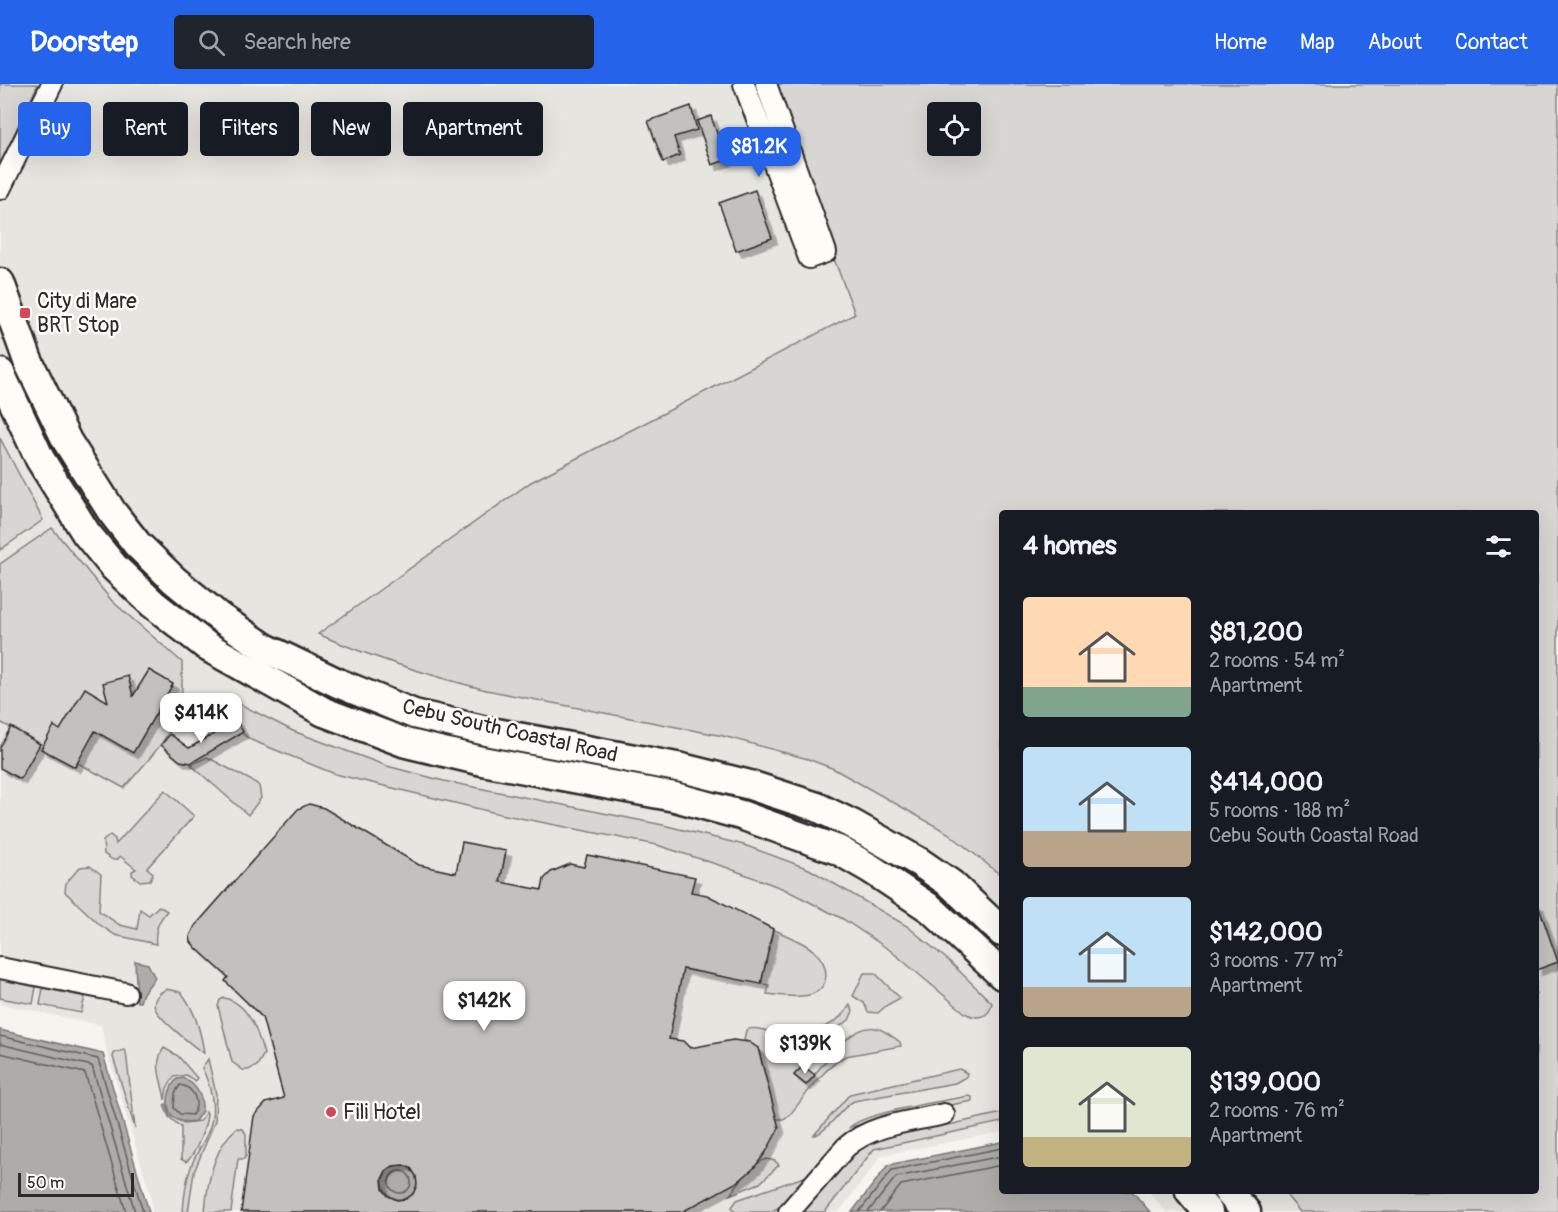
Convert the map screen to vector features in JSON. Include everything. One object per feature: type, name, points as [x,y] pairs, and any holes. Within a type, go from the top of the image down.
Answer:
[{"type":"highway","name":"Cebu South Coastal Road","points":[[0,283],[28,361],[67,441],[112,512],[137,544],[174,580],[219,617],[265,648],[338,683],[414,714],[491,732],[682,768],[750,785],[817,807],[919,862],[951,884],[999,929]]},
{"type":"highway","name":"Cebu South Coastal Road","points":[[0,373],[40,459],[86,533],[114,567],[153,604],[208,646],[324,712],[406,743],[675,797],[741,815],[838,850],[931,909],[999,972]]},
{"type":"highway","points":[[1193,1194],[1208,1212]]},
{"type":"highway","points":[[1231,1194],[1246,1212]]},
{"type":"street","points":[[0,189],[52,84]]},
{"type":"street","points":[[744,84],[809,258],[826,252],[766,84]]},
{"type":"street","points":[[0,968],[126,993]]},
{"type":"street","points":[[789,1212],[846,1147],[857,1138],[869,1131],[944,1114]]},
{"type":"shaded area","points":[[0,84],[1558,84],[1558,1212],[1166,1212],[1151,1194],[1539,1194],[1539,510],[999,510],[999,1133],[882,1155],[839,1212],[152,1212],[151,1197],[101,1025],[0,1004]]},
{"type":"shaded area","points":[[0,84],[38,84],[29,102],[18,102],[18,126],[0,164]]},
{"type":"shaded area","points":[[774,84],[1558,84],[1558,1212],[1300,1212],[1285,1194],[1539,1194],[1539,510],[999,510],[999,874],[948,833],[834,769],[808,759],[723,736],[486,690],[400,665],[318,634],[531,482],[855,314]]},
{"type":"shaded area","points":[[0,438],[43,520],[0,550]]},
{"type":"shaded area","points":[[52,528],[112,601],[182,662],[182,695],[171,728],[157,750],[124,788],[78,763],[75,767],[41,749],[43,745],[0,722],[0,564]]},
{"type":"shaded area","points":[[228,698],[293,731],[387,766],[444,781],[663,825],[744,845],[809,869],[907,926],[949,961],[992,1003],[991,1008],[986,1015],[978,1017],[965,1013],[891,951],[843,919],[784,889],[657,845],[500,814],[335,774],[245,736],[228,717],[226,705]]},
{"type":"shaded area","points":[[207,757],[259,786],[261,798],[248,815],[191,765]]},
{"type":"shaded area","points":[[165,790],[194,816],[147,868],[153,873],[150,880],[140,881],[132,875],[132,871],[136,869],[120,856],[113,860],[104,854],[103,841],[110,835],[115,839],[116,844]]},
{"type":"shaded area","points":[[90,866],[101,874],[99,911],[120,925],[137,929],[140,909],[149,915],[159,906],[167,911],[158,926],[156,944],[115,935],[100,925],[65,892],[66,883],[80,867]]},
{"type":"shaded area","points":[[773,929],[805,944],[821,959],[826,975],[824,984],[819,990],[793,997],[767,994],[769,985],[761,984]]},
{"type":"shaded area","points":[[864,973],[875,973],[900,998],[878,1013],[868,1012],[864,1003],[853,996]]},
{"type":"shaded area","points":[[0,979],[36,987],[33,1004],[0,998]]},
{"type":"shaded area","points":[[43,988],[85,997],[81,1013],[40,1005]]},
{"type":"shaded area","points":[[166,989],[181,992],[186,999],[197,1021],[204,1053],[177,1032],[155,1008],[155,1000]]},
{"type":"shaded area","points":[[224,998],[233,1001],[246,1012],[259,1037],[264,1054],[257,1066],[248,1070],[243,1070],[232,1062],[218,1006],[220,1000]]},
{"type":"shaded area","points":[[850,1005],[853,1011],[849,1020],[836,1029],[794,1076],[806,1085],[846,1039],[866,1028],[883,1030],[900,1042],[901,1046],[846,1056],[837,1061],[808,1091],[789,1116],[776,1119],[758,1048],[744,1040],[746,1030],[795,1033],[816,1030],[835,1021]]},
{"type":"shaded area","points":[[164,1048],[178,1056],[197,1078],[195,1081],[186,1075],[174,1077],[167,1088],[165,1100],[159,1074],[159,1061]]},
{"type":"shaded area","points":[[124,1050],[135,1128],[113,1057],[114,1053]]},
{"type":"shaded area","points":[[208,1059],[216,1094],[215,1121],[194,1172],[188,1212],[183,1212],[188,1175],[212,1120],[212,1097],[202,1068]]},
{"type":"shaded area","points":[[959,1069],[967,1073],[966,1077],[955,1083],[854,1101],[822,1132],[814,1135],[850,1094]]},
{"type":"shaded area","points":[[972,1097],[972,1101],[850,1127],[888,1112]]},
{"type":"shaded area","points":[[166,1104],[170,1116],[184,1123],[200,1121],[207,1113],[200,1140],[186,1162],[181,1159],[181,1127],[169,1117],[164,1105]]},
{"type":"shaded area","points":[[999,1114],[999,1123],[874,1149],[825,1212],[800,1212],[853,1151],[877,1139],[918,1129]]},
{"type":"shaded area","points":[[237,1128],[243,1129],[246,1134],[246,1156],[244,1159],[238,1159],[231,1212],[205,1212],[207,1190],[217,1156],[222,1145]]},
{"type":"shaded area","points":[[767,1159],[779,1165],[760,1183],[730,1195],[752,1168]]},
{"type":"shaded area","points":[[804,1177],[806,1179],[794,1194],[774,1210],[734,1212],[732,1207],[737,1200]]},
{"type":"water","points":[[135,961],[148,964],[155,978],[143,993],[140,1002],[137,1002]]},
{"type":"water","points":[[0,1030],[103,1054],[149,1212],[0,1212]]},
{"type":"water","points":[[183,1078],[195,1087],[200,1095],[202,1111],[195,1121],[177,1120],[169,1109],[169,1094],[172,1086],[177,1079]]},
{"type":"water","points":[[999,1143],[999,1194],[1135,1194],[1150,1212],[852,1212],[888,1165]]},
{"type":"water","points":[[400,1165],[412,1170],[417,1182],[412,1194],[400,1199],[388,1194],[383,1182],[388,1170]]},
{"type":"building","points":[[691,106],[697,130],[674,137],[680,155],[663,162],[648,121]]},
{"type":"building","points":[[711,116],[726,160],[712,165],[697,121]]},
{"type":"building","points":[[755,190],[772,238],[736,251],[719,203]]},
{"type":"building","points":[[149,670],[173,684],[133,753],[95,731],[75,767],[41,749],[54,726],[60,730],[85,688],[108,702],[103,683],[128,676],[133,696]]},
{"type":"building","points":[[237,721],[243,732],[191,763],[180,761],[161,745],[170,734],[189,748]]},
{"type":"building","points":[[11,727],[40,744],[20,779],[0,768],[0,747]]},
{"type":"building","points":[[309,804],[324,808],[419,865],[456,873],[462,842],[506,851],[500,882],[542,890],[544,879],[551,872],[570,864],[584,867],[587,855],[695,877],[691,892],[707,895],[773,929],[761,984],[683,969],[669,1039],[683,1041],[690,1048],[733,1040],[749,1042],[758,1048],[779,1128],[754,1168],[739,1181],[682,1212],[241,1212],[254,1116],[266,1103],[284,1098],[262,1017],[225,981],[228,977],[196,948],[190,936],[195,926],[298,809]],"holes":[[[403,1165],[411,1168],[416,1176],[417,1185],[413,1194],[406,1199],[397,1200],[388,1196],[383,1189],[382,1179],[386,1171],[393,1166]]]},
{"type":"building","points":[[1539,907],[1558,962],[1539,969]]},
{"type":"building","points":[[803,1066],[815,1075],[806,1085],[794,1075]]},
{"type":"place","name":"City di Mare BRT Stop","points":[[25,313]]},
{"type":"place","name":"Fili Hotel","points":[[331,1112]]}]
